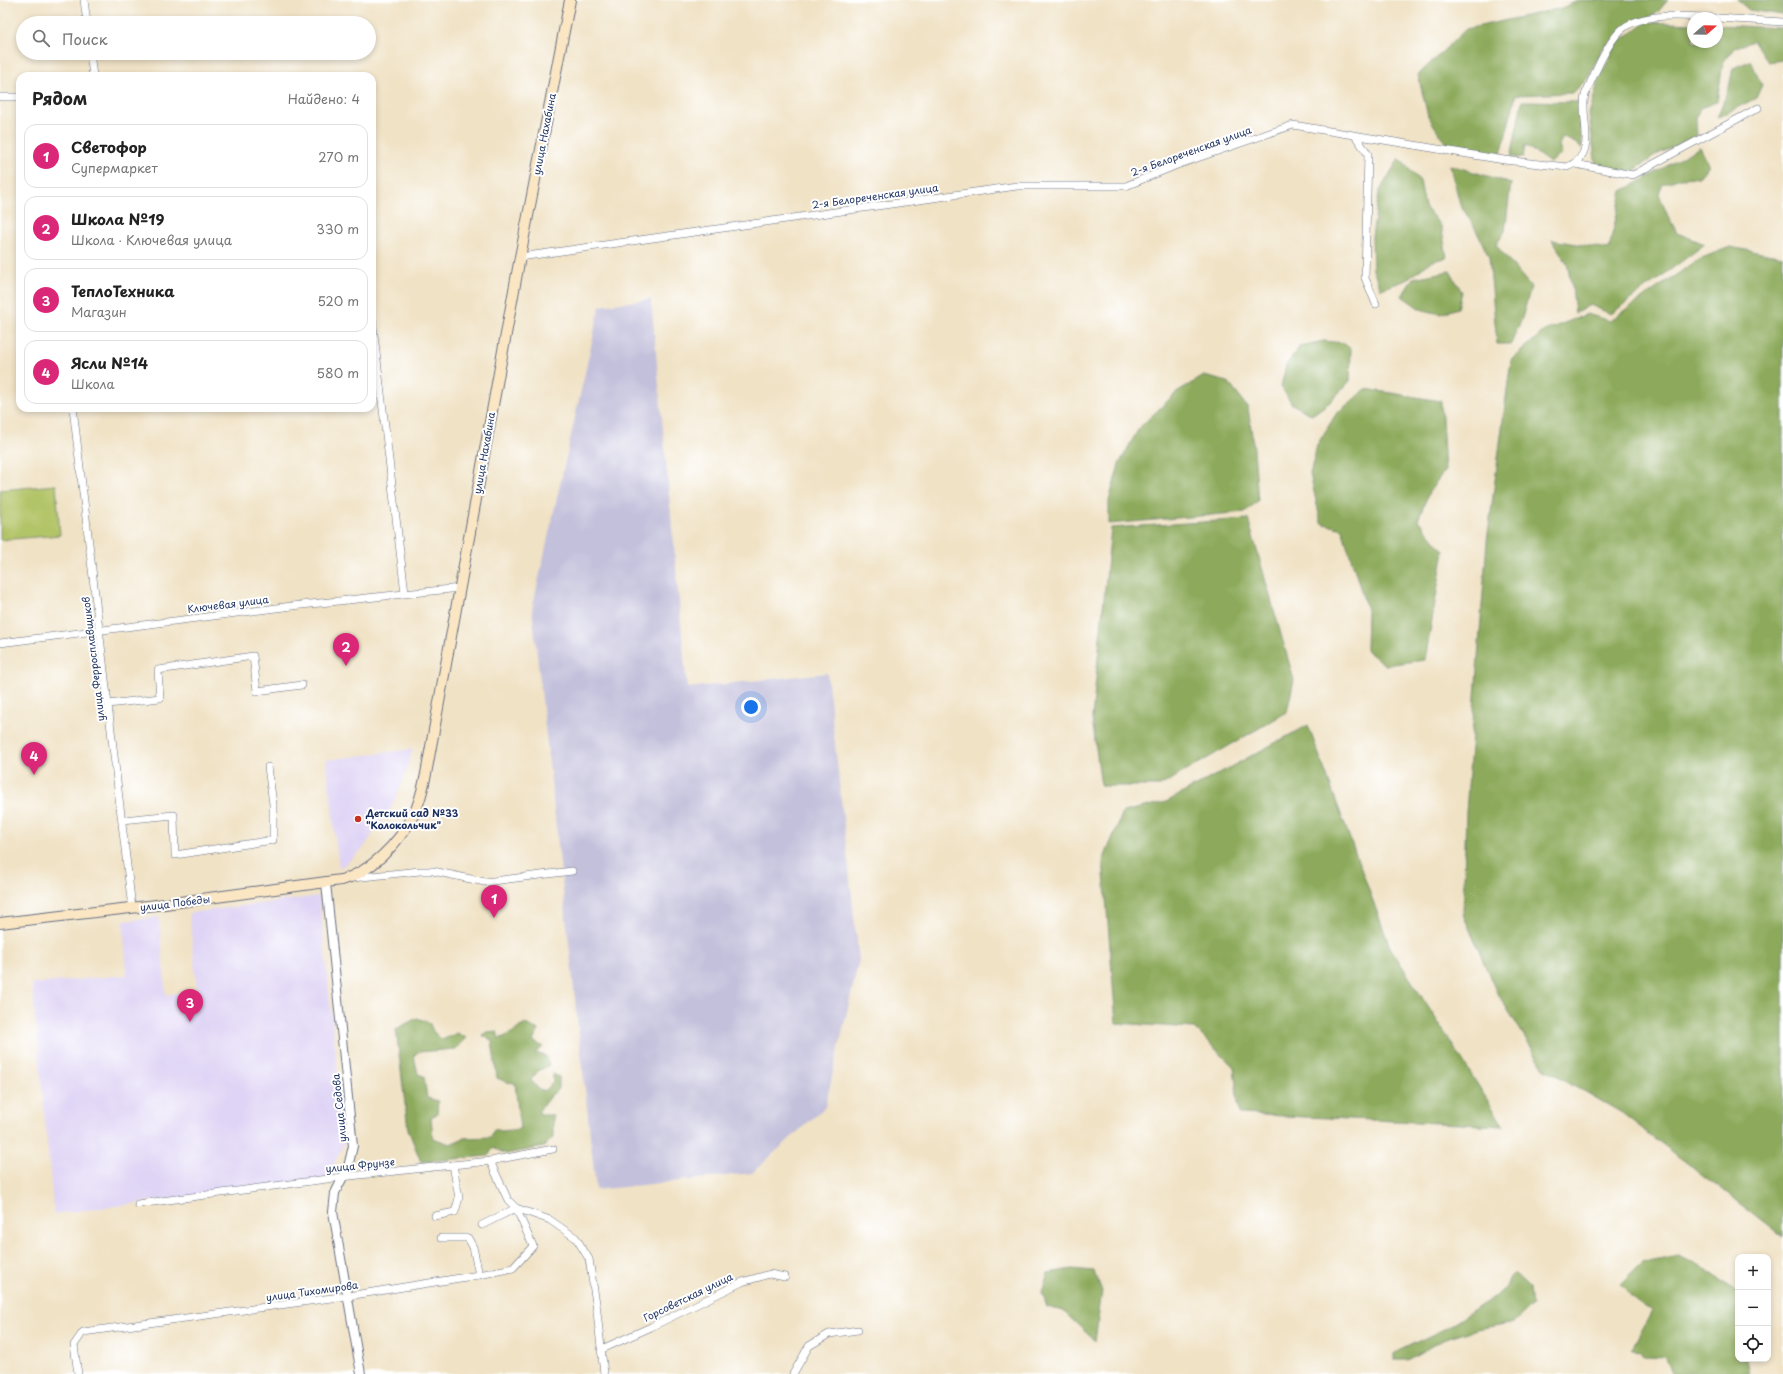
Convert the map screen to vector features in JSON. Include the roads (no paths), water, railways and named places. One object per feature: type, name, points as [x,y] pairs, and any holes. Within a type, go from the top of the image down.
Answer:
[{"type":"main road","name":"улица Нахабина","points":[[350,878],[367,868],[386,852],[403,832],[413,815],[421,796],[520,257],[570,0]]},
{"type":"main road","name":"улица Победы","points":[[0,923],[132,908],[326,883],[350,878]]},
{"type":"street","points":[[84,0],[86,16]]},
{"type":"street","points":[[1575,164],[1586,150],[1585,95],[1609,46],[1620,30],[1637,20],[1660,17],[1687,17]]},
{"type":"street","points":[[1723,18],[1783,22]]},
{"type":"street","points":[[91,60],[92,72]]},
{"type":"street","points":[[0,97],[16,97]]},
{"type":"street","name":"2-я Белореченская улица","points":[[520,257],[1017,186],[1126,186],[1177,165],[1294,125],[1356,137],[1554,167],[1567,167],[1575,164],[1633,175],[1758,108]]},
{"type":"street","points":[[1356,137],[1368,154],[1365,278],[1376,304]]},
{"type":"street","points":[[376,351],[405,593]]},
{"type":"street","name":"улица Ферросплавщиков","points":[[73,412],[132,908]]},
{"type":"street","name":"Ключевая улица","points":[[0,643],[405,593],[460,588]]},
{"type":"street","points":[[108,704],[160,698],[158,670],[253,656],[257,691],[302,685]]},
{"type":"street","points":[[122,820],[174,815],[175,855],[273,840],[273,804],[268,767]]},
{"type":"street","points":[[350,878],[433,871],[485,882],[572,871]]},
{"type":"street","name":"улица Седова","points":[[326,883],[353,1146],[348,1167],[335,1193],[333,1212],[361,1374]]},
{"type":"street","name":"улица Фрунзе","points":[[138,1204],[342,1177],[453,1166],[490,1161],[553,1149]]},
{"type":"street","points":[[490,1161],[508,1200],[516,1208],[550,1220],[576,1238],[589,1259],[596,1303],[604,1374]]},
{"type":"street","points":[[435,1216],[455,1212],[459,1198],[453,1166]]},
{"type":"street","points":[[482,1226],[516,1208]]},
{"type":"street","name":"улица Тихомирова","points":[[78,1374],[74,1345],[83,1332],[347,1296],[514,1268],[533,1246],[516,1208]]},
{"type":"street","points":[[441,1238],[468,1238],[473,1247],[479,1275]]},
{"type":"street","name":"Горсоветская улица","points":[[602,1349],[652,1327],[742,1282],[770,1274],[785,1277]]},
{"type":"street","points":[[793,1374],[809,1346],[829,1334],[858,1330]]},
{"type":"place","name":"Школа №19","points":[[346,666]]},
{"type":"place","name":"Ясли №14","points":[[34,775]]},
{"type":"place","name":"Детский сад №33 \"Колокольчик\"","points":[[358,819]]},
{"type":"place","name":"Светофор","points":[[494,918]]},
{"type":"place","name":"ТеплоТехника","points":[[190,1022]]}]
